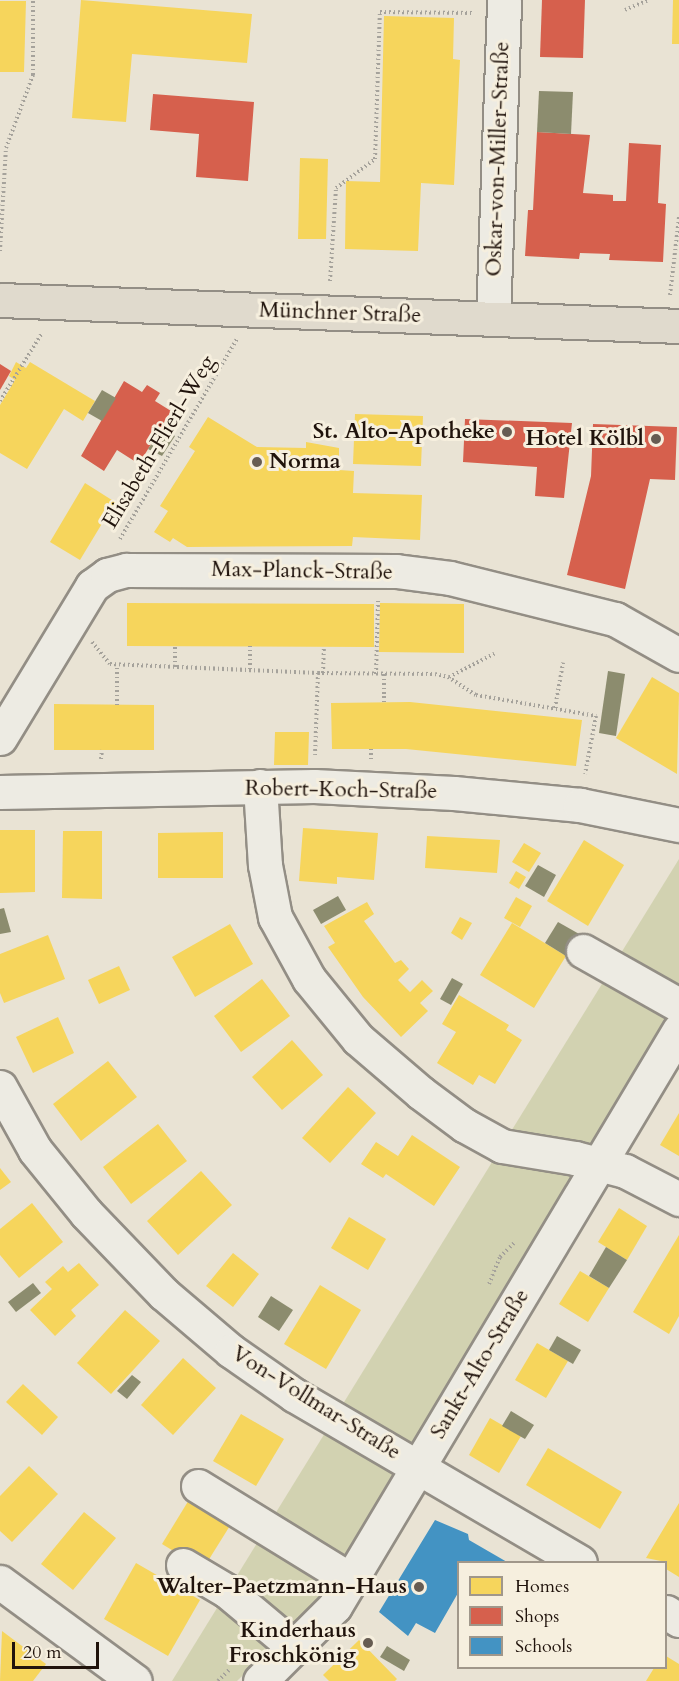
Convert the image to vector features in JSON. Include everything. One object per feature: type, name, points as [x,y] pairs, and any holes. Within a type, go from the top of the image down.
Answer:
[{"type":"main road","name":"Münchner Straße","points":[[0,300],[673,326]]},
{"type":"street","name":"Oskar-von-Miller-Straße","points":[[493,319],[504,7]]},
{"type":"street","name":"Max-Planck-Straße","points":[[0,738],[92,586],[107,575],[126,570],[396,571],[502,589],[615,618],[679,655]]},
{"type":"street","points":[[260,786],[265,865],[275,918],[309,979],[358,1039],[455,1119],[502,1146],[625,1171],[679,1199]]},
{"type":"street","name":"Robert-Koch-Straße","points":[[0,792],[314,786],[454,793],[580,805],[679,825]]},
{"type":"street","points":[[582,951],[679,1005]]},
{"type":"street","name":"Sankt-Alto-Straße","points":[[260,1681],[335,1606],[601,1165],[679,1030]]},
{"type":"street","name":"Von-Vollmar-Straße","points":[[0,1087],[50,1168],[86,1213],[164,1294],[231,1351],[285,1389],[577,1561]]},
{"type":"street","points":[[198,1486],[351,1580]]},
{"type":"street","points":[[183,1565],[227,1591],[294,1647]]},
{"type":"street","points":[[0,1582],[135,1681]]},
{"type":"path","points":[[0,252],[6,148],[33,75],[33,0]]},
{"type":"path","points":[[625,10],[648,0]]},
{"type":"path","points":[[329,312],[336,188],[375,159],[380,12],[504,7]]},
{"type":"path","points":[[0,148],[6,148]]},
{"type":"path","points":[[673,326],[679,217]]},
{"type":"path","name":"Elisabeth-Flierl-Weg","points":[[92,586],[235,347],[240,309]]},
{"type":"path","points":[[0,401],[42,333]]},
{"type":"path","points":[[376,674],[377,601],[388,601]]},
{"type":"path","points":[[70,621],[89,637],[110,664],[117,665],[448,677],[494,654]]},
{"type":"path","points":[[175,646],[175,667]]},
{"type":"path","points":[[250,646],[250,669]]},
{"type":"path","points":[[314,786],[324,647]]},
{"type":"path","points":[[555,708],[563,663]]},
{"type":"path","points":[[117,665],[117,705]]},
{"type":"path","points":[[384,674],[384,702]]},
{"type":"path","points":[[448,677],[476,695],[596,716],[580,805]]},
{"type":"path","points":[[539,714],[540,705]]},
{"type":"green space","points":[[679,859],[679,999],[324,1596],[237,1681],[172,1681]]},
{"type":"building: Homes","points":[[81,0],[252,14],[247,63],[132,54],[126,122],[72,118]]},
{"type":"building: Homes","points":[[673,0],[679,0],[679,44],[672,44]]},
{"type":"building: Homes","points":[[0,1],[26,1],[24,72],[0,72]]},
{"type":"building: Homes","points":[[384,16],[454,18],[453,59],[460,60],[454,185],[421,183],[418,251],[345,249],[346,181],[380,182]]},
{"type":"building: Homes","points":[[300,158],[328,159],[326,239],[298,239]]},
{"type":"building: Homes","points":[[16,362],[26,368],[30,362],[95,401],[83,421],[64,409],[27,469],[0,453],[0,405],[15,380],[9,376]]},
{"type":"building: Homes","points":[[355,414],[423,416],[421,466],[353,464]]},
{"type":"building: Homes","points":[[208,417],[257,447],[306,448],[306,442],[339,448],[339,470],[354,471],[353,493],[422,495],[420,540],[353,537],[352,546],[187,547],[173,538],[170,542],[154,532],[168,511],[160,506],[195,451],[189,447]]},
{"type":"building: Homes","points":[[85,483],[115,502],[80,560],[50,542]]},
{"type":"building: Homes","points":[[127,603],[374,604],[374,647],[127,646]]},
{"type":"building: Homes","points":[[380,603],[464,604],[464,653],[379,652]]},
{"type":"building: Homes","points":[[652,677],[679,693],[677,774],[616,738]]},
{"type":"building: Homes","points":[[410,702],[582,720],[576,766],[406,749],[332,749],[331,703]]},
{"type":"building: Homes","points":[[54,704],[154,705],[154,750],[54,750]]},
{"type":"building: Homes","points":[[275,732],[309,732],[308,765],[274,765]]},
{"type":"building: Homes","points":[[303,828],[378,833],[374,880],[337,877],[337,884],[299,881]]},
{"type":"building: Homes","points":[[0,830],[35,830],[35,892],[0,893]]},
{"type":"building: Homes","points":[[63,831],[102,831],[102,899],[62,898]]},
{"type":"building: Homes","points":[[223,832],[223,878],[158,878],[158,833]]},
{"type":"building: Homes","points":[[427,836],[500,840],[497,873],[425,868]]},
{"type":"building: Homes","points":[[584,840],[624,865],[588,926],[547,901]]},
{"type":"building: Homes","points":[[524,843],[541,853],[529,872],[512,862]]},
{"type":"building: Homes","points":[[516,871],[526,877],[519,889],[509,883]]},
{"type":"building: Homes","points":[[516,897],[532,906],[520,927],[504,918]]},
{"type":"building: Homes","points":[[367,902],[374,914],[364,921],[395,963],[401,960],[409,969],[398,980],[410,992],[422,980],[433,991],[420,1003],[428,1011],[401,1037],[363,997],[328,947],[335,943],[324,926]]},
{"type":"building: Homes","points":[[460,917],[472,923],[462,940],[451,933]]},
{"type":"building: Homes","points":[[512,923],[566,956],[534,1008],[480,975]]},
{"type":"building: Homes","points":[[230,924],[253,964],[195,997],[172,957]]},
{"type":"building: Homes","points":[[48,935],[65,979],[4,1003],[0,993],[0,954]]},
{"type":"building: Homes","points":[[119,966],[130,990],[99,1004],[88,980]]},
{"type":"building: Homes","points":[[262,979],[290,1016],[241,1052],[214,1016]]},
{"type":"building: Homes","points":[[459,995],[509,1025],[506,1030],[522,1040],[495,1084],[479,1075],[473,1085],[437,1063],[456,1032],[442,1024]]},
{"type":"building: Homes","points":[[58,1017],[74,1053],[33,1073],[16,1037]]},
{"type":"building: Homes","points":[[292,1040],[323,1075],[282,1110],[252,1077]]},
{"type":"building: Homes","points":[[108,1061],[137,1097],[81,1141],[53,1104]]},
{"type":"building: Homes","points":[[348,1087],[376,1113],[330,1163],[302,1138]]},
{"type":"building: Homes","points":[[679,1113],[679,1156],[660,1145]]},
{"type":"building: Homes","points":[[158,1124],[187,1161],[131,1204],[103,1167]]},
{"type":"building: Homes","points":[[412,1135],[460,1167],[434,1206],[386,1174],[383,1178],[361,1164],[376,1142],[398,1156]]},
{"type":"building: Homes","points":[[0,1168],[11,1182],[0,1190]]},
{"type":"building: Homes","points":[[201,1171],[232,1205],[178,1255],[147,1221]]},
{"type":"building: Homes","points":[[32,1203],[63,1242],[19,1278],[0,1255],[0,1229]]},
{"type":"building: Homes","points":[[619,1208],[647,1226],[627,1260],[598,1242]]},
{"type":"building: Homes","points":[[349,1217],[386,1239],[368,1270],[331,1248]]},
{"type":"building: Homes","points":[[679,1235],[679,1316],[669,1334],[633,1312]]},
{"type":"building: Homes","points":[[233,1253],[259,1274],[233,1307],[206,1286]]},
{"type":"building: Homes","points":[[79,1263],[99,1285],[71,1310],[76,1316],[55,1336],[30,1310],[52,1289],[45,1282],[63,1266],[68,1272]]},
{"type":"building: Homes","points":[[580,1271],[609,1288],[588,1322],[559,1304]]},
{"type":"building: Homes","points":[[320,1285],[361,1310],[326,1369],[284,1344]]},
{"type":"building: Homes","points":[[125,1310],[160,1341],[111,1394],[77,1363]]},
{"type":"building: Homes","points":[[537,1343],[568,1361],[546,1398],[515,1380]]},
{"type":"building: Homes","points":[[183,1358],[216,1388],[173,1435],[141,1405]]},
{"type":"building: Homes","points":[[23,1384],[58,1417],[42,1435],[6,1402]]},
{"type":"building: Homes","points":[[241,1414],[284,1439],[256,1486],[213,1461]]},
{"type":"building: Homes","points":[[490,1418],[521,1436],[499,1473],[469,1455]]},
{"type":"building: Homes","points":[[548,1448],[622,1492],[600,1529],[526,1485]]},
{"type":"building: Homes","points":[[29,1466],[58,1494],[12,1542],[0,1531],[0,1496]]},
{"type":"building: Homes","points":[[195,1490],[236,1516],[203,1569],[162,1544]]},
{"type":"building: Homes","points":[[679,1503],[679,1577],[667,1570],[667,1561],[646,1558]]},
{"type":"building: Homes","points":[[84,1512],[116,1538],[73,1590],[41,1564]]},
{"type":"building: Homes","points":[[136,1563],[200,1600],[168,1656],[104,1619]]},
{"type":"building: Homes","points":[[2,1631],[46,1664],[33,1681],[0,1681]]},
{"type":"building: Homes","points":[[359,1640],[397,1679],[395,1681],[329,1681],[323,1675]]},
{"type":"building: Homes","points":[[667,1657],[679,1664],[679,1681],[646,1681],[653,1669],[667,1669]]},
{"type":"building: Shops","points":[[542,0],[585,0],[583,58],[540,57]]},
{"type":"building: Shops","points":[[153,94],[254,102],[248,181],[196,177],[199,134],[150,130]]},
{"type":"building: Shops","points":[[537,132],[590,135],[583,193],[613,195],[613,201],[626,201],[629,143],[661,145],[658,203],[666,204],[663,262],[609,260],[610,254],[580,253],[579,259],[525,256],[528,210],[533,210]]},
{"type":"building: Shops","points":[[0,364],[11,371],[0,390]]},
{"type":"building: Shops","points":[[124,381],[142,392],[147,385],[160,393],[155,401],[171,411],[139,464],[117,450],[104,471],[81,456]]},
{"type":"building: Shops","points":[[465,419],[572,423],[564,498],[535,496],[537,467],[463,462]]},
{"type":"building: Shops","points":[[593,424],[677,427],[675,480],[650,479],[625,589],[567,575],[591,476]]},
{"type":"building: Schools","points":[[435,1520],[468,1534],[469,1540],[505,1561],[457,1561],[457,1595],[435,1633],[416,1623],[408,1636],[379,1612]]},
{"type":"building: Industry","points":[[539,91],[573,92],[571,134],[537,132]]},
{"type":"building: Industry","points":[[102,390],[116,398],[102,421],[88,413]]},
{"type":"building: Industry","points":[[162,428],[175,436],[162,456],[148,449]]},
{"type":"building: Industry","points":[[608,671],[625,674],[616,736],[599,733]]},
{"type":"building: Industry","points":[[538,865],[556,875],[544,897],[525,886]]},
{"type":"building: Industry","points":[[338,896],[346,910],[321,924],[313,910]]},
{"type":"building: Industry","points":[[4,908],[11,932],[0,934],[0,909]]},
{"type":"building: Industry","points":[[558,922],[588,939],[574,961],[545,943]]},
{"type":"building: Industry","points":[[452,978],[463,984],[451,1005],[440,999]]},
{"type":"building: Industry","points":[[606,1247],[627,1260],[609,1288],[589,1276]]},
{"type":"building: Industry","points":[[33,1283],[41,1293],[16,1312],[8,1302]]},
{"type":"building: Industry","points":[[271,1296],[293,1310],[279,1331],[258,1317]]},
{"type":"building: Industry","points":[[557,1336],[581,1350],[573,1364],[549,1350]]},
{"type":"building: Industry","points":[[132,1375],[141,1382],[127,1399],[117,1391]]},
{"type":"building: Industry","points":[[511,1411],[534,1425],[525,1439],[502,1426]]},
{"type":"building: Industry","points":[[387,1646],[410,1660],[404,1671],[380,1657]]},
{"type":"place","name":"St. Alto-Apotheke","points":[[507,432]]},
{"type":"place","name":"Hotel Kölbl","points":[[656,439]]},
{"type":"place","name":"Norma","points":[[257,462]]},
{"type":"place","name":"Walter-Paetzmann-Haus","points":[[419,1587]]},
{"type":"place","name":"Kinderhaus Froschkönig","points":[[368,1643]]}]
